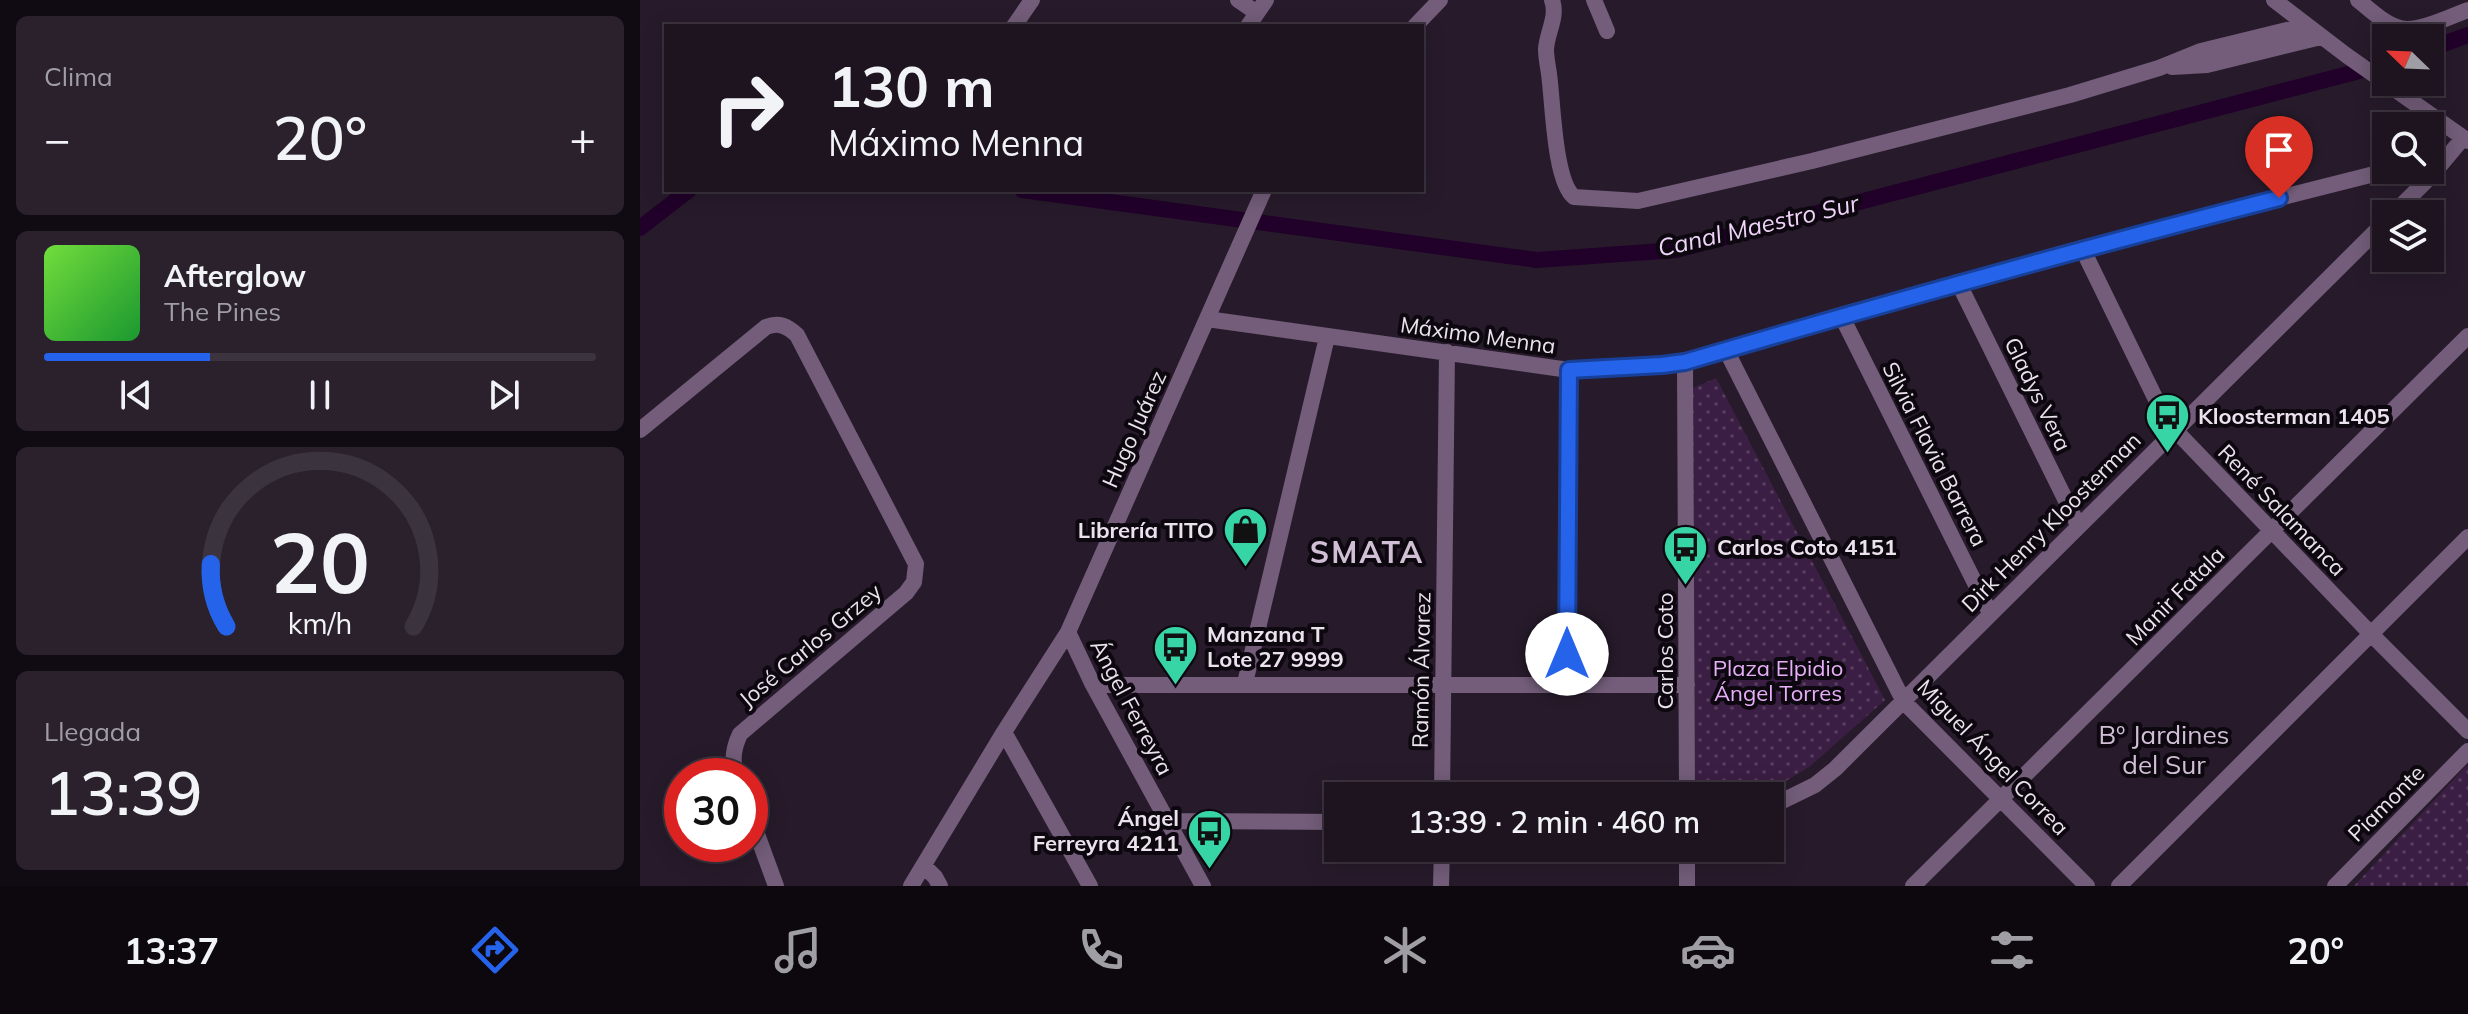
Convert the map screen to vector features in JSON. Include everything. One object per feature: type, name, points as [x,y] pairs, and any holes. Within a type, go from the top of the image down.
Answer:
[{"type":"street","points":[[1015,24],[1032,0]]},
{"type":"street","points":[[1238,0],[1257,13]]},
{"type":"street","points":[[1417,24],[1440,0]]},
{"type":"street","points":[[1552,0],[1555,8],[1546,53],[1556,145],[1567,191],[1574,197],[1638,201],[1812,161],[2070,95],[2159,68],[2201,51],[2307,25]]},
{"type":"street","points":[[1594,0],[1607,31]]},
{"type":"street","points":[[2274,0],[2372,73]]},
{"type":"street","points":[[2358,0],[2403,30],[2415,29],[2468,10]]},
{"type":"street","points":[[2159,68],[2207,65],[2321,37]]},
{"type":"street","points":[[2404,96],[2466,139],[2444,157]]},
{"type":"street","name":"Máximo Menna","points":[[1207,319],[1569,370],[1662,365],[1685,362],[2082,248],[2372,175]]},
{"type":"street","points":[[2405,200],[2418,184]]},
{"type":"street","name":"Hugo Juárez","points":[[911,886],[1068,632],[1262,194]]},
{"type":"street","name":"Dirk Henry Kloosterman","points":[[1784,800],[1815,785],[1835,769],[2372,235]]},
{"type":"street","name":"René Salamanca","points":[[2082,248],[2165,418],[2271,531],[2468,731]]},
{"type":"street","name":"Gladys Vera","points":[[1958,282],[2078,525]]},
{"type":"street","name":"Silvia Flavia Barrera","points":[[1841,315],[1990,613]]},
{"type":"street","name":"José Carlos Grzey","points":[[640,430],[766,327],[783,325],[797,335],[916,564],[914,582],[906,593],[747,727],[734,746],[733,758]]},
{"type":"street","name":"Manir Fatala","points":[[1913,886],[2468,336]]},
{"type":"street","points":[[1245,683],[1327,337]]},
{"type":"street","name":"Miguel Ángel Correa","points":[[1726,350],[1904,702],[2087,886]]},
{"type":"street","name":"Ramón Álvarez","points":[[1442,782],[1447,352]]},
{"type":"street","name":"Carlos Coto","points":[[1685,362],[1687,782]]},
{"type":"street","points":[[1567,685],[1569,370]]},
{"type":"street","points":[[2119,886],[2468,537]]},
{"type":"street","name":"Ángel Ferreyra","points":[[1068,632],[1093,685],[1203,886]]},
{"type":"street","points":[[1093,685],[1687,685]]},
{"type":"street","points":[[1004,732],[1090,886]]},
{"type":"street","name":"Piamonte","points":[[2335,886],[2468,751]]},
{"type":"street","points":[[1167,821],[1324,822]]},
{"type":"street","points":[[767,862],[776,886]]},
{"type":"street","points":[[1441,886],[1442,862]]},
{"type":"street","points":[[1687,862],[1687,886]]},
{"type":"street","points":[[924,866],[940,886]]},
{"type":"green space","name":"Plaza Elpidio Ángel Torres","points":[[1716,378],[1885,700],[1809,767],[1784,782],[1692,782],[1693,388]]},
{"type":"green space","points":[[2468,764],[2468,886],[2354,886]]},
{"type":"waterway","name":"Canal Maestro Sur","points":[[2444,44],[2468,35]]},
{"type":"waterway","name":"Canal Maestro Sur","points":[[1037,192],[1537,260],[1676,250],[2372,68]]},
{"type":"waterway","name":"Canal Maestro Sur","points":[[640,228],[686,192]]},
{"type":"place","name":"Kloosterman 1405","points":[[2167,455]]},
{"type":"place","name":"Librería TITO","points":[[1245,569]]},
{"type":"place","name":"Carlos Coto 4151","points":[[1686,586]]},
{"type":"place","name":"Manzana T Lote 27 9999","points":[[1176,686]]},
{"type":"place","name":"Ángel Ferreyra 4211","points":[[1210,870]]},
{"type":"district","name":"SMATA","points":[[1367,552]]},
{"type":"district","name":"Bº Jardines del Sur","points":[[2164,749]]},
{"type":"route","points":[[1567,654],[1569,370],[1685,362],[2082,248],[2279,198]]}]
